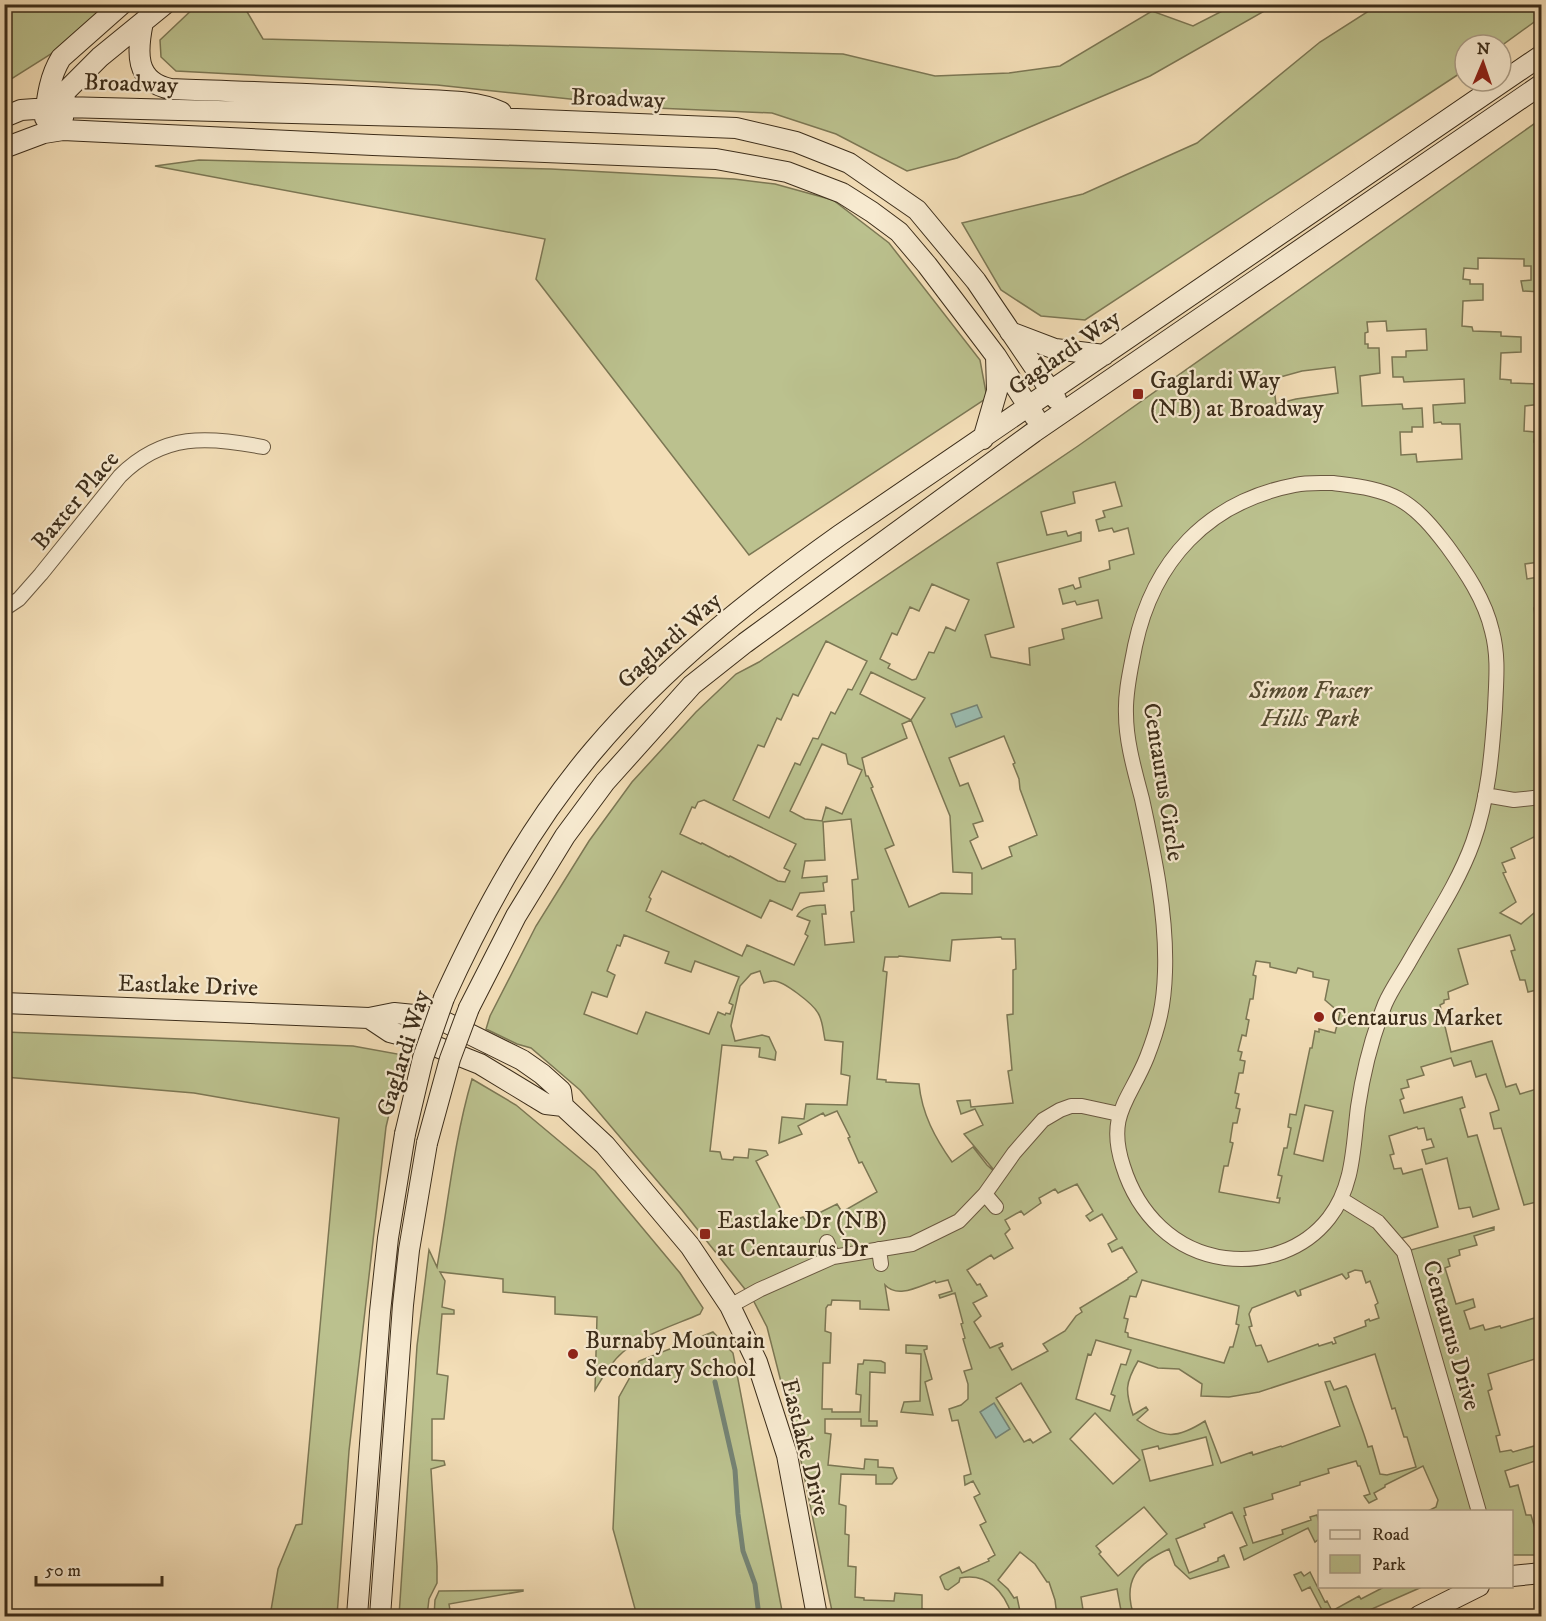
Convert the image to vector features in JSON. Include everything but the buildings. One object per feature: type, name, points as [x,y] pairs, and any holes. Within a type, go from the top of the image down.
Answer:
[{"type":"street","points":[[4,148],[54,131],[54,107],[49,84],[54,69],[61,58],[122,4]]},
{"type":"street","points":[[54,107],[65,92],[100,57],[165,4]]},
{"type":"street","points":[[990,4],[1023,4]]},
{"type":"street","points":[[143,22],[139,42],[141,66],[150,81],[159,87],[457,103],[488,106],[517,120]]},
{"type":"street","name":"Gaglardi Way","points":[[357,1617],[381,1301],[388,1238],[405,1134],[423,1058],[444,998],[471,939],[524,847],[571,779],[633,707],[675,665],[766,588],[1051,390],[1542,55]]},
{"type":"street","name":"Gaglardi Way","points":[[380,1617],[403,1305],[409,1250],[427,1143],[450,1059],[469,1008],[516,916],[565,836],[605,782],[692,685],[745,643],[1041,427],[1542,84]]},
{"type":"street","name":"Broadway","points":[[4,117],[21,110],[54,107],[517,120],[735,129],[795,142],[849,163],[917,210],[976,281],[1051,390],[1063,412]]},
{"type":"street","name":"Broadway","points":[[54,131],[716,159],[787,172],[842,193],[899,232],[996,356],[1041,427]]},
{"type":"street","points":[[1010,332],[1055,348],[1104,355]]},
{"type":"street","points":[[982,439],[997,391],[996,356]]},
{"type":"street","name":"Baxter Place","points":[[4,609],[19,599],[41,574],[120,476],[146,454],[182,441],[226,440],[263,447]]},
{"type":"street","name":"Centaurus Circle","points":[[1333,483],[1365,487],[1399,499],[1431,525],[1462,566],[1480,598],[1492,629],[1498,666],[1493,747],[1485,795],[1473,843],[1450,890],[1385,1006],[1370,1052],[1358,1104],[1350,1176],[1341,1199],[1327,1221],[1304,1242],[1278,1254],[1232,1258],[1202,1252],[1168,1236],[1140,1203],[1122,1163],[1117,1133],[1119,1114],[1145,1063],[1163,1015],[1166,969],[1164,919],[1125,716],[1128,679],[1139,630],[1150,596],[1164,570],[1187,541],[1206,523],[1228,508],[1261,494],[1298,484],[1333,483]]},
{"type":"street","points":[[1485,795],[1514,800],[1542,797]]},
{"type":"street","name":"Eastlake Drive","points":[[4,1003],[369,1018],[394,1012],[424,1016],[468,1032],[522,1060],[561,1091],[563,1106]]},
{"type":"street","name":"Eastlake Drive","points":[[369,1018],[390,1032],[417,1039],[480,1064],[546,1104],[563,1106],[605,1145],[690,1246],[730,1306],[757,1362],[787,1455],[817,1617]]},
{"type":"street","points":[[730,1306],[759,1290],[833,1257],[912,1244],[958,1221],[985,1194],[1014,1153],[1043,1120],[1060,1110],[1071,1106],[1082,1106],[1119,1114]]},
{"type":"street","points":[[985,1194],[996,1207]]},
{"type":"street","name":"Centaurus Drive","points":[[1341,1199],[1378,1222],[1404,1252],[1478,1510]]},
{"type":"street","points":[[827,1242],[833,1257]]},
{"type":"street","points":[[879,1249],[881,1264]]},
{"type":"street","points":[[1513,1576],[1542,1573]]},
{"type":"street","points":[[1419,1617],[1477,1588]]},
{"type":"green space","points":[[246,4],[246,10],[263,39],[843,54],[935,76],[1009,73],[1060,66],[1152,11],[1193,26],[1234,5],[1275,5],[1150,76],[957,158],[907,171],[836,134],[772,113],[656,108],[437,85],[176,71],[161,57],[160,40],[197,5]]},
{"type":"green space","points":[[5,5],[108,5],[51,54],[5,83]]},
{"type":"green space","points":[[1378,5],[1541,5],[1541,17],[1513,37],[1513,33],[1453,33],[1453,78],[1085,320],[1041,316],[1001,290],[962,223],[1083,194],[1197,143],[1320,42]]},
{"type":"green space","name":"Simon Fraser Hills Park","points":[[1541,119],[1541,292],[1523,291],[1521,281],[1531,280],[1531,266],[1524,266],[1524,259],[1478,258],[1478,269],[1464,268],[1463,279],[1470,280],[1470,284],[1483,284],[1483,300],[1463,301],[1462,326],[1472,327],[1473,331],[1501,332],[1501,336],[1521,337],[1521,352],[1501,353],[1500,379],[1511,380],[1511,383],[1541,384],[1541,404],[1525,406],[1524,431],[1535,432],[1534,442],[1542,443],[1541,555],[1538,556],[1539,562],[1525,564],[1527,579],[1539,577],[1541,606],[1534,608],[1536,624],[1542,623],[1541,838],[1538,835],[1511,848],[1515,858],[1502,863],[1506,872],[1503,873],[1516,902],[1500,913],[1521,924],[1541,907],[1541,939],[1535,941],[1541,949],[1541,989],[1528,992],[1525,980],[1520,980],[1511,951],[1515,950],[1510,935],[1458,949],[1468,984],[1448,992],[1449,999],[1444,1000],[1444,1003],[1440,1005],[1451,1052],[1492,1041],[1506,1087],[1516,1084],[1520,1094],[1537,1089],[1536,1083],[1541,1082],[1541,1201],[1524,1205],[1501,1128],[1494,1129],[1490,1113],[1499,1110],[1496,1101],[1486,1074],[1476,1077],[1471,1061],[1454,1066],[1451,1058],[1421,1067],[1424,1075],[1407,1080],[1409,1087],[1401,1089],[1404,1098],[1400,1100],[1404,1113],[1462,1097],[1465,1107],[1460,1109],[1468,1137],[1477,1135],[1499,1209],[1473,1217],[1470,1207],[1459,1209],[1447,1158],[1426,1164],[1422,1150],[1434,1147],[1431,1139],[1427,1140],[1424,1128],[1418,1129],[1417,1127],[1389,1136],[1394,1154],[1390,1155],[1394,1169],[1401,1168],[1403,1174],[1422,1169],[1438,1227],[1396,1240],[1404,1252],[1494,1227],[1494,1230],[1474,1236],[1477,1245],[1459,1250],[1460,1255],[1448,1259],[1450,1266],[1445,1268],[1456,1304],[1473,1299],[1475,1307],[1464,1311],[1470,1329],[1483,1325],[1485,1330],[1500,1326],[1501,1328],[1541,1316],[1541,1357],[1488,1374],[1492,1389],[1488,1391],[1500,1435],[1496,1436],[1500,1452],[1511,1450],[1513,1452],[1541,1444],[1541,1459],[1505,1471],[1510,1487],[1518,1485],[1526,1515],[1531,1515],[1536,1532],[1541,1531],[1541,1555],[1513,1555],[1513,1510],[1430,1510],[1436,1507],[1438,1500],[1423,1466],[1385,1485],[1374,1493],[1377,1499],[1369,1503],[1364,1496],[1370,1494],[1356,1461],[1328,1469],[1329,1473],[1272,1494],[1273,1499],[1244,1508],[1246,1515],[1244,1516],[1253,1543],[1283,1534],[1282,1530],[1311,1520],[1310,1517],[1317,1515],[1318,1540],[1315,1542],[1308,1528],[1244,1560],[1240,1548],[1247,1545],[1232,1512],[1176,1539],[1189,1573],[1218,1561],[1218,1558],[1224,1555],[1229,1567],[1190,1579],[1175,1565],[1169,1549],[1158,1554],[1141,1567],[1131,1583],[1131,1604],[1134,1616],[1122,1616],[1117,1589],[1081,1597],[1084,1616],[1057,1616],[1049,1582],[1035,1564],[1020,1552],[998,1580],[1014,1598],[1017,1597],[1021,1616],[1012,1616],[1000,1592],[987,1581],[979,1578],[960,1578],[959,1582],[948,1590],[945,1589],[940,1577],[942,1575],[959,1567],[962,1573],[989,1561],[988,1559],[995,1555],[980,1525],[986,1522],[974,1497],[980,1494],[973,1481],[965,1485],[964,1476],[971,1474],[958,1420],[952,1421],[949,1409],[961,1405],[968,1399],[968,1384],[964,1371],[972,1369],[963,1339],[965,1338],[961,1324],[963,1323],[955,1293],[940,1298],[939,1295],[952,1291],[948,1280],[936,1283],[935,1281],[902,1291],[890,1289],[885,1285],[889,1310],[860,1309],[860,1301],[832,1300],[831,1305],[826,1308],[825,1331],[831,1333],[830,1363],[823,1363],[822,1409],[832,1409],[832,1412],[860,1412],[861,1395],[856,1394],[858,1364],[863,1364],[864,1360],[885,1363],[885,1373],[870,1372],[869,1421],[877,1421],[877,1426],[861,1426],[861,1419],[825,1419],[825,1433],[831,1434],[828,1465],[864,1469],[865,1459],[878,1460],[878,1467],[893,1468],[897,1478],[892,1484],[876,1484],[876,1475],[841,1474],[839,1504],[846,1506],[845,1534],[849,1535],[848,1566],[856,1567],[855,1597],[864,1598],[864,1600],[894,1601],[895,1593],[922,1595],[922,1609],[927,1610],[926,1616],[905,1616],[881,1611],[880,1615],[870,1613],[869,1616],[833,1616],[800,1456],[767,1327],[752,1298],[682,1210],[580,1090],[531,1048],[486,1029],[490,1016],[536,926],[589,841],[632,782],[696,712],[736,674],[759,662],[1078,446]],"holes":[[[1386,321],[1387,331],[1426,329],[1427,350],[1406,351],[1406,357],[1392,357],[1393,377],[1403,377],[1404,382],[1464,379],[1465,403],[1433,405],[1434,423],[1460,424],[1462,459],[1417,462],[1416,454],[1401,455],[1400,432],[1412,432],[1412,427],[1423,427],[1422,408],[1403,409],[1402,404],[1362,406],[1360,376],[1380,373],[1379,348],[1368,348],[1368,344],[1365,344],[1365,333],[1368,332],[1367,322]],[[1335,367],[1338,393],[1276,404],[1273,379],[1302,371]],[[1115,482],[1122,506],[1103,511],[1105,517],[1096,520],[1099,531],[1112,528],[1114,532],[1128,528],[1134,554],[1109,561],[1110,569],[1079,578],[1081,587],[1075,589],[1073,585],[1059,589],[1063,604],[1075,601],[1077,605],[1098,600],[1102,618],[1062,629],[1064,639],[1029,648],[1030,665],[991,657],[985,635],[1014,627],[997,563],[1081,541],[1081,532],[1068,536],[1066,531],[1047,535],[1041,512],[1075,503],[1073,492]],[[932,584],[969,600],[955,631],[946,627],[934,653],[929,652],[916,679],[912,680],[888,668],[890,664],[880,659],[892,633],[897,635],[910,607],[919,611]],[[826,641],[867,661],[852,690],[848,689],[835,714],[831,712],[818,739],[813,738],[800,765],[795,763],[769,818],[733,800],[758,745],[764,747],[777,718],[781,720],[793,694],[798,696]],[[871,672],[925,698],[911,720],[860,694]],[[911,720],[950,816],[953,872],[972,873],[972,894],[941,893],[909,907],[885,849],[894,845],[871,788],[873,787],[866,776],[862,758],[907,738],[902,724]],[[1004,736],[1015,763],[1013,764],[1020,789],[1037,835],[1009,847],[1012,856],[982,869],[970,841],[978,837],[973,824],[983,821],[968,783],[960,786],[949,758]],[[822,744],[846,754],[848,764],[862,770],[842,814],[826,807],[822,821],[805,819],[790,811]],[[704,800],[796,844],[784,868],[790,871],[785,882],[778,881],[680,834],[692,807],[695,808],[698,802]],[[851,819],[858,879],[852,880],[854,911],[851,912],[854,942],[825,945],[822,914],[826,914],[825,905],[806,908],[797,916],[810,921],[805,934],[808,936],[794,965],[747,945],[742,956],[646,911],[651,899],[649,897],[662,871],[761,918],[770,900],[792,910],[800,893],[824,891],[823,883],[827,882],[827,876],[802,878],[805,861],[825,860],[823,822]],[[624,935],[669,952],[665,963],[691,972],[695,961],[739,977],[729,1003],[733,1005],[730,1014],[725,1015],[718,1012],[709,1034],[646,1012],[637,1034],[584,1014],[592,992],[607,997],[615,975],[607,971],[617,945],[620,946]],[[1001,937],[1002,939],[1015,939],[1013,1014],[1007,1015],[1012,1070],[1008,1071],[1013,1103],[971,1107],[970,1100],[957,1101],[961,1114],[975,1109],[983,1125],[964,1134],[998,1175],[973,1147],[952,1162],[930,1125],[919,1084],[886,1082],[886,1080],[877,1079],[887,972],[883,971],[885,957],[899,956],[950,961],[952,940]],[[1256,961],[1270,963],[1270,967],[1296,973],[1298,968],[1313,972],[1313,977],[1329,980],[1325,1000],[1340,1013],[1335,1033],[1319,1029],[1319,1032],[1315,1031],[1296,1115],[1290,1114],[1288,1127],[1291,1128],[1278,1175],[1282,1176],[1277,1198],[1280,1198],[1279,1203],[1219,1192],[1224,1166],[1228,1166],[1233,1143],[1230,1142],[1233,1123],[1237,1123],[1240,1109],[1236,1108],[1239,1094],[1235,1093],[1239,1073],[1243,1073],[1245,1061],[1240,1060],[1242,1052],[1238,1051],[1242,1035],[1246,1036],[1249,1020],[1246,1019],[1250,999],[1253,999],[1256,976],[1253,975]],[[760,971],[764,983],[773,981],[784,984],[815,1009],[821,1019],[825,1040],[843,1042],[841,1074],[850,1076],[847,1105],[806,1104],[804,1119],[782,1117],[779,1143],[802,1134],[798,1126],[823,1113],[825,1116],[837,1111],[850,1137],[848,1138],[859,1163],[862,1162],[877,1192],[842,1212],[837,1204],[805,1220],[803,1217],[788,1223],[756,1161],[768,1155],[766,1151],[749,1149],[748,1158],[734,1157],[733,1160],[722,1159],[720,1152],[710,1151],[722,1045],[760,1048],[759,1057],[775,1060],[776,1052],[769,1037],[762,1035],[735,1041],[731,1026],[740,986],[751,974]],[[1305,1105],[1333,1111],[1323,1161],[1294,1154]],[[1077,1184],[1093,1211],[1086,1216],[1090,1221],[1102,1214],[1117,1239],[1108,1244],[1112,1252],[1122,1247],[1137,1272],[1080,1308],[1082,1312],[1076,1316],[1065,1331],[1043,1344],[1048,1351],[1012,1370],[999,1348],[1003,1346],[1002,1343],[990,1348],[974,1322],[981,1316],[973,1303],[987,1296],[967,1270],[991,1255],[994,1259],[1013,1248],[1005,1234],[1010,1229],[1005,1220],[1021,1211],[1024,1215],[1041,1203],[1039,1198],[1055,1189],[1058,1193]],[[1355,1270],[1362,1271],[1366,1283],[1370,1281],[1378,1303],[1375,1305],[1379,1318],[1370,1321],[1369,1319],[1365,1321],[1366,1326],[1334,1338],[1336,1343],[1319,1346],[1318,1344],[1268,1362],[1261,1345],[1256,1346],[1249,1327],[1252,1326],[1249,1314],[1252,1308],[1295,1291],[1298,1296],[1301,1295],[1300,1290],[1342,1274],[1346,1279],[1349,1277],[1348,1273]],[[1142,1280],[1239,1306],[1236,1324],[1239,1325],[1233,1347],[1230,1347],[1224,1363],[1128,1337],[1128,1333],[1125,1332],[1128,1319],[1124,1318],[1130,1296],[1136,1297]],[[1096,1340],[1131,1350],[1126,1365],[1121,1364],[1111,1394],[1115,1396],[1110,1411],[1076,1399],[1088,1354],[1091,1355]],[[1375,1354],[1392,1409],[1395,1408],[1416,1467],[1387,1475],[1380,1474],[1372,1446],[1368,1447],[1348,1389],[1346,1386],[1334,1390],[1330,1381],[1325,1382],[1340,1426],[1282,1447],[1253,1455],[1252,1452],[1221,1463],[1205,1421],[1178,1434],[1155,1431],[1137,1420],[1148,1410],[1146,1407],[1133,1415],[1128,1387],[1138,1361],[1158,1368],[1179,1369],[1202,1384],[1201,1396],[1229,1397],[1259,1392]],[[1021,1383],[1051,1432],[1033,1443],[1030,1439],[1024,1442],[996,1398]],[[1095,1413],[1140,1460],[1113,1484],[1070,1439]],[[1206,1437],[1213,1465],[1150,1481],[1142,1450],[1158,1446],[1159,1449]],[[1144,1507],[1167,1534],[1118,1576],[1099,1554],[1101,1552],[1096,1546]]]},
{"type":"green space","points":[[199,160],[551,169],[734,179],[775,184],[833,200],[889,243],[980,360],[987,398],[749,555],[536,279],[545,239],[155,166]]},
{"type":"green space","points":[[5,1032],[353,1046],[403,1055],[386,1127],[349,1451],[337,1616],[270,1616],[278,1569],[296,1525],[302,1524],[339,1118],[194,1093],[5,1077]]},
{"type":"green space","points":[[472,1079],[516,1105],[595,1171],[680,1273],[703,1308],[700,1314],[650,1335],[623,1352],[607,1370],[595,1390],[597,1317],[555,1314],[555,1297],[503,1292],[503,1279],[440,1272],[445,1281],[442,1307],[454,1310],[454,1314],[442,1314],[437,1374],[448,1376],[444,1419],[432,1419],[432,1460],[444,1461],[445,1465],[431,1469],[437,1583],[429,1599],[427,1616],[399,1616],[417,1346],[429,1250],[437,1267],[456,1149]]},
{"type":"green space","points":[[713,1332],[733,1353],[783,1616],[637,1616],[613,1529],[619,1397],[639,1361]]},
{"type":"green space","points":[[906,1345],[927,1346],[924,1350],[932,1379],[925,1382],[933,1415],[901,1412],[904,1402],[920,1401],[921,1354],[906,1353]]},
{"type":"green space","points":[[1301,1572],[1304,1576],[1310,1572],[1332,1611],[1359,1596],[1361,1599],[1382,1588],[1420,1588],[1356,1616],[1315,1616],[1323,1612],[1310,1587],[1302,1591],[1294,1575]]},
{"type":"green space","points":[[523,1590],[449,1604],[451,1616],[434,1616],[435,1600],[439,1591]]},
{"type":"water","points":[[977,705],[982,717],[956,727],[951,714]]},
{"type":"water","points":[[994,1403],[1010,1429],[996,1438],[980,1412]]},
{"type":"waterway","points":[[715,1382],[735,1470],[743,1551],[755,1584],[759,1616]]},
{"type":"place","name":"Gaglardi Way (NB) at Broadway","points":[[1138,394]]},
{"type":"place","name":"Centaurus Market","points":[[1319,1017]]},
{"type":"place","name":"Eastlake Dr (NB) at Centaurus Dr","points":[[705,1234]]},
{"type":"place","name":"Burnaby Mountain Secondary School","points":[[573,1354]]}]
